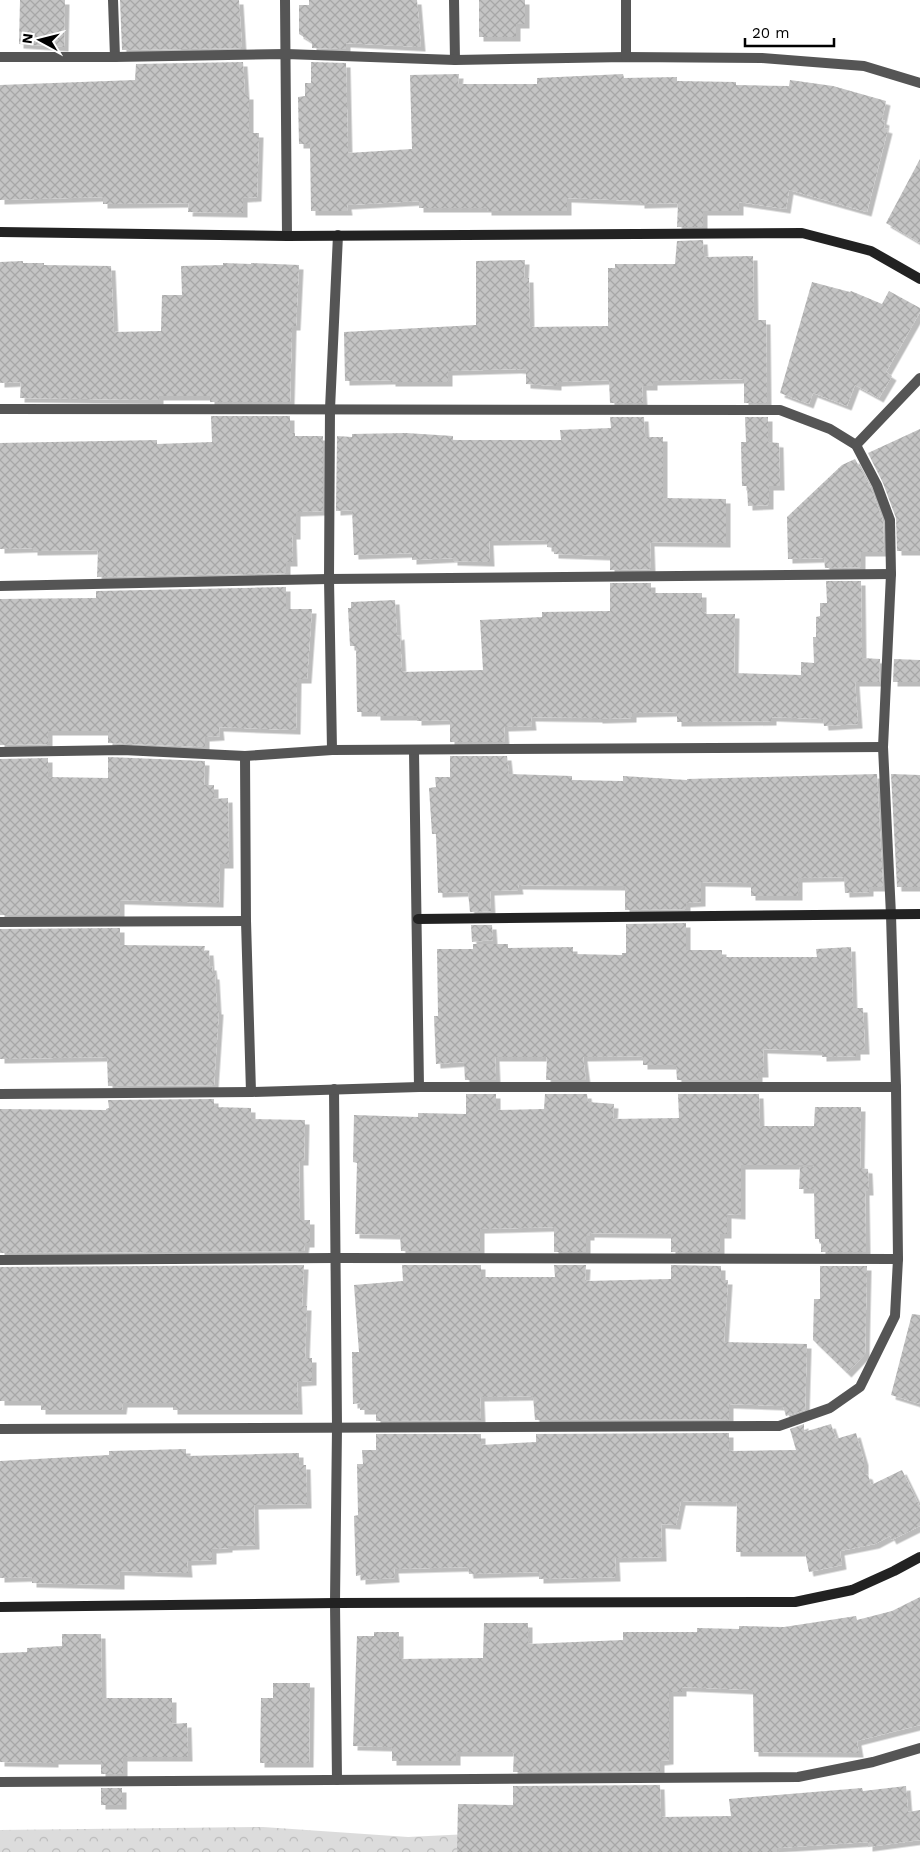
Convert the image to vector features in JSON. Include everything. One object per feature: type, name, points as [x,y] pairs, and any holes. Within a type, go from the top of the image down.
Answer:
[{"type":"street","points":[[112,0],[114,58]]},
{"type":"street","points":[[285,0],[287,236]]},
{"type":"street","points":[[454,0],[455,60]]},
{"type":"street","points":[[626,0],[626,57]]},
{"type":"street","points":[[0,57],[114,58],[286,54],[455,60],[626,57],[762,58],[864,66],[920,83]]},
{"type":"street","points":[[0,232],[287,236],[802,233],[871,251],[920,280]]},
{"type":"street","points":[[332,750],[329,579],[330,409],[338,235]]},
{"type":"street","points":[[856,445],[920,378]]},
{"type":"street","points":[[0,409],[780,410],[830,429],[856,445],[877,485],[890,520],[891,574],[883,747],[891,915],[898,1259],[895,1316],[860,1386],[830,1408],[778,1426],[0,1429]]},
{"type":"street","points":[[0,586],[329,579],[891,574]]},
{"type":"street","points":[[0,752],[123,750],[245,756],[332,750],[883,747]]},
{"type":"street","points":[[414,751],[419,1087]]},
{"type":"street","points":[[245,756],[246,921],[251,1092]]},
{"type":"street","points":[[418,919],[920,914]]},
{"type":"street","points":[[0,922],[246,921]]},
{"type":"street","points":[[0,1094],[251,1092],[419,1087],[896,1087]]},
{"type":"street","points":[[334,1090],[337,1427],[335,1603],[338,1780]]},
{"type":"street","points":[[0,1260],[334,1258],[898,1259]]},
{"type":"street","points":[[0,1607],[335,1603],[795,1602],[852,1590],[920,1557]]},
{"type":"street","points":[[0,1782],[798,1777],[874,1762],[920,1748]]},
{"type":"green space","points":[[263,1827],[408,1837],[609,1827],[608,1852],[0,1852],[0,1830]]},
{"type":"building","points":[[20,0],[65,0],[64,47],[19,44]]},
{"type":"building","points":[[120,0],[239,0],[242,48],[122,50]]},
{"type":"building","points":[[309,0],[417,0],[421,47],[346,43],[346,49],[312,48],[312,42],[299,34],[299,5],[309,5]]},
{"type":"building","points":[[479,0],[525,0],[525,24],[516,24],[516,37],[479,37]]},
{"type":"building","points":[[243,62],[245,95],[249,95],[249,133],[259,133],[257,197],[243,198],[243,213],[188,212],[189,203],[103,204],[103,197],[0,200],[0,85],[135,80],[136,64]]},
{"type":"building","points":[[311,62],[346,63],[348,153],[412,149],[410,75],[459,74],[458,84],[537,84],[537,78],[623,74],[624,78],[677,77],[677,81],[736,82],[736,85],[789,86],[790,80],[833,86],[886,101],[882,120],[885,121],[884,128],[888,129],[867,212],[789,190],[786,209],[739,202],[739,211],[703,211],[703,227],[677,227],[678,203],[640,204],[640,201],[567,198],[567,211],[487,211],[487,208],[419,208],[419,201],[347,205],[348,211],[311,211],[310,144],[299,144],[298,97],[305,96],[305,83],[311,83]]},
{"type":"building","points":[[920,159],[920,243],[886,223]]},
{"type":"building","points":[[703,240],[704,257],[753,256],[754,320],[766,320],[767,403],[744,403],[744,379],[653,381],[653,386],[642,386],[643,403],[610,403],[609,380],[557,382],[557,386],[526,384],[526,370],[517,369],[448,371],[448,382],[345,381],[344,332],[476,325],[476,261],[525,260],[524,278],[529,278],[530,327],[608,326],[608,268],[615,268],[615,264],[675,264],[677,241]]},
{"type":"building","points":[[23,261],[23,263],[44,263],[44,265],[111,266],[114,332],[161,331],[162,295],[182,295],[181,266],[223,265],[223,263],[299,265],[296,326],[292,326],[290,402],[210,402],[210,396],[159,396],[159,400],[20,398],[21,382],[0,383],[0,262]]},
{"type":"building","points":[[812,282],[851,291],[882,304],[889,291],[920,308],[920,312],[886,372],[892,376],[879,398],[855,385],[847,406],[813,393],[809,404],[780,393]]},
{"type":"building","points":[[211,416],[290,416],[290,433],[295,433],[295,436],[323,436],[323,511],[296,512],[296,535],[292,535],[293,562],[286,562],[286,573],[97,577],[98,550],[33,551],[33,548],[0,549],[0,443],[157,440],[157,444],[212,442]]},
{"type":"building","points":[[610,417],[644,417],[645,437],[663,437],[663,498],[726,499],[726,543],[650,542],[651,569],[610,570],[610,556],[554,554],[554,548],[547,547],[547,540],[489,541],[490,562],[453,561],[453,558],[412,560],[412,553],[354,555],[352,510],[336,511],[337,436],[352,437],[352,434],[406,433],[453,436],[453,440],[561,440],[560,430],[611,428]]},
{"type":"building","points":[[745,417],[768,417],[768,442],[779,443],[780,486],[769,486],[769,505],[748,506],[747,486],[742,486],[741,442],[746,442]]},
{"type":"building","points":[[920,429],[920,551],[897,551],[896,518],[883,483],[868,453]]},
{"type":"building","points":[[855,459],[871,488],[883,521],[884,552],[861,552],[861,567],[825,568],[824,558],[788,559],[787,517],[842,465]]},
{"type":"building","points":[[826,581],[861,581],[862,658],[880,659],[879,682],[855,682],[858,724],[824,726],[823,719],[772,717],[772,721],[677,722],[677,712],[632,713],[632,718],[531,717],[532,726],[504,727],[505,742],[450,742],[450,720],[417,721],[417,716],[376,716],[376,712],[357,712],[356,646],[350,646],[348,608],[351,608],[351,602],[395,600],[397,636],[400,635],[402,672],[483,670],[480,620],[542,617],[542,612],[610,611],[610,583],[651,583],[651,593],[702,593],[702,612],[706,614],[735,614],[734,673],[801,675],[801,662],[814,663],[813,637],[816,637],[816,617],[820,616],[820,603],[827,603]]},
{"type":"building","points":[[286,587],[286,609],[312,609],[307,679],[297,679],[296,730],[219,727],[220,736],[205,737],[205,747],[108,743],[108,731],[48,731],[48,744],[0,745],[0,599],[96,598],[96,591]]},
{"type":"building","points":[[894,659],[920,660],[920,682],[893,682]]},
{"type":"building","points":[[450,756],[507,756],[509,774],[572,776],[572,780],[623,781],[623,776],[687,780],[877,774],[883,887],[869,887],[869,892],[845,893],[844,877],[798,878],[798,896],[751,896],[751,883],[701,882],[701,902],[686,903],[686,909],[625,910],[625,886],[518,885],[519,890],[490,891],[491,911],[470,912],[468,892],[438,893],[436,834],[432,834],[429,788],[436,787],[435,777],[450,777]]},
{"type":"building","points":[[108,757],[205,761],[204,785],[214,785],[214,799],[228,798],[229,864],[220,864],[219,903],[120,900],[120,915],[0,915],[0,759],[48,758],[48,777],[108,778]]},
{"type":"building","points":[[891,774],[920,775],[920,887],[897,887]]},
{"type":"building","points":[[686,923],[686,950],[722,950],[722,957],[817,957],[816,949],[851,947],[853,1008],[863,1008],[865,1050],[856,1050],[856,1056],[822,1057],[822,1051],[763,1049],[764,1073],[758,1073],[758,1080],[677,1080],[676,1065],[643,1065],[643,1056],[583,1057],[586,1080],[546,1080],[547,1057],[495,1057],[496,1080],[465,1080],[464,1062],[436,1064],[434,1016],[438,1016],[437,949],[473,949],[473,944],[508,944],[508,948],[573,947],[573,954],[622,955],[622,953],[626,953],[626,924]]},
{"type":"building","points":[[471,925],[492,925],[493,940],[472,942]]},
{"type":"building","points":[[120,928],[120,945],[205,946],[204,951],[209,951],[210,966],[212,966],[213,975],[215,975],[217,1010],[219,1010],[214,1085],[108,1086],[107,1057],[0,1059],[0,929]]},
{"type":"building","points":[[466,1094],[496,1094],[496,1110],[544,1109],[545,1094],[587,1094],[588,1102],[614,1104],[613,1119],[679,1118],[678,1094],[759,1094],[760,1126],[814,1126],[815,1107],[861,1107],[860,1168],[868,1169],[869,1191],[865,1191],[866,1252],[821,1252],[821,1242],[819,1242],[819,1239],[815,1239],[814,1189],[799,1189],[800,1167],[814,1167],[814,1165],[741,1165],[741,1215],[727,1214],[727,1234],[720,1234],[720,1252],[671,1252],[671,1234],[590,1233],[590,1236],[586,1236],[586,1252],[554,1252],[554,1227],[480,1229],[480,1251],[401,1251],[400,1235],[355,1234],[357,1163],[353,1162],[354,1115],[418,1117],[418,1113],[466,1114]]},
{"type":"building","points":[[214,1099],[214,1107],[251,1108],[251,1119],[305,1120],[304,1161],[299,1161],[300,1220],[310,1220],[310,1243],[305,1243],[304,1251],[0,1253],[0,1109],[106,1110],[109,1108],[108,1100]]},
{"type":"building","points":[[304,1265],[302,1306],[307,1306],[305,1358],[312,1358],[312,1381],[297,1382],[298,1410],[173,1410],[173,1403],[123,1403],[122,1410],[41,1410],[41,1401],[0,1401],[0,1267]]},
{"type":"building","points":[[402,1265],[481,1265],[481,1277],[555,1277],[554,1265],[586,1265],[585,1281],[671,1279],[671,1265],[721,1266],[721,1280],[728,1280],[724,1342],[807,1344],[805,1410],[786,1416],[783,1406],[729,1404],[729,1419],[535,1420],[533,1396],[480,1397],[481,1420],[376,1421],[376,1410],[360,1410],[360,1403],[353,1404],[352,1352],[359,1352],[354,1285],[403,1281]]},
{"type":"building","points":[[820,1266],[867,1266],[865,1354],[847,1373],[813,1340],[814,1299],[820,1299]]},
{"type":"building","points":[[912,1314],[920,1315],[920,1404],[891,1395]]},
{"type":"building","points":[[804,1424],[804,1432],[831,1424],[836,1439],[856,1433],[864,1461],[864,1474],[868,1475],[871,1485],[902,1470],[920,1507],[920,1526],[892,1540],[890,1536],[875,1544],[840,1551],[842,1565],[809,1572],[805,1552],[736,1552],[737,1502],[681,1501],[676,1525],[661,1524],[662,1557],[615,1558],[616,1577],[539,1579],[539,1572],[469,1574],[468,1567],[394,1569],[395,1578],[361,1580],[361,1575],[356,1576],[354,1516],[358,1515],[357,1464],[363,1464],[362,1450],[376,1450],[376,1434],[481,1434],[481,1445],[536,1442],[536,1434],[729,1433],[729,1451],[796,1450],[790,1429]]},
{"type":"building","points":[[186,1449],[186,1456],[299,1453],[299,1465],[306,1465],[307,1504],[254,1505],[255,1545],[228,1546],[228,1548],[212,1549],[212,1560],[187,1561],[188,1573],[120,1571],[120,1585],[32,1583],[32,1577],[0,1578],[0,1461],[109,1455],[109,1451]]},
{"type":"building","points":[[920,1597],[920,1725],[857,1741],[859,1753],[754,1752],[753,1690],[682,1687],[682,1692],[669,1692],[669,1760],[660,1761],[660,1771],[513,1772],[514,1752],[456,1752],[456,1761],[392,1761],[392,1747],[353,1746],[357,1636],[374,1636],[374,1632],[399,1632],[399,1659],[483,1658],[484,1623],[528,1623],[528,1644],[623,1640],[623,1632],[697,1632],[697,1628],[739,1629],[739,1626],[784,1627],[856,1616],[857,1620],[892,1611]]},
{"type":"building","points":[[62,1634],[101,1634],[102,1698],[172,1698],[172,1724],[187,1723],[188,1757],[123,1757],[123,1774],[101,1774],[101,1760],[54,1760],[54,1763],[0,1762],[0,1653],[27,1652],[27,1648],[62,1646]]},
{"type":"building","points":[[273,1683],[310,1683],[309,1763],[260,1763],[261,1698],[273,1698]]},
{"type":"building","points":[[660,1785],[661,1817],[731,1816],[729,1799],[862,1788],[863,1791],[906,1786],[908,1812],[920,1810],[920,1840],[868,1847],[868,1842],[777,1848],[777,1852],[457,1852],[458,1804],[513,1805],[513,1786]]},
{"type":"building","points":[[101,1788],[122,1788],[122,1805],[101,1805]]}]
